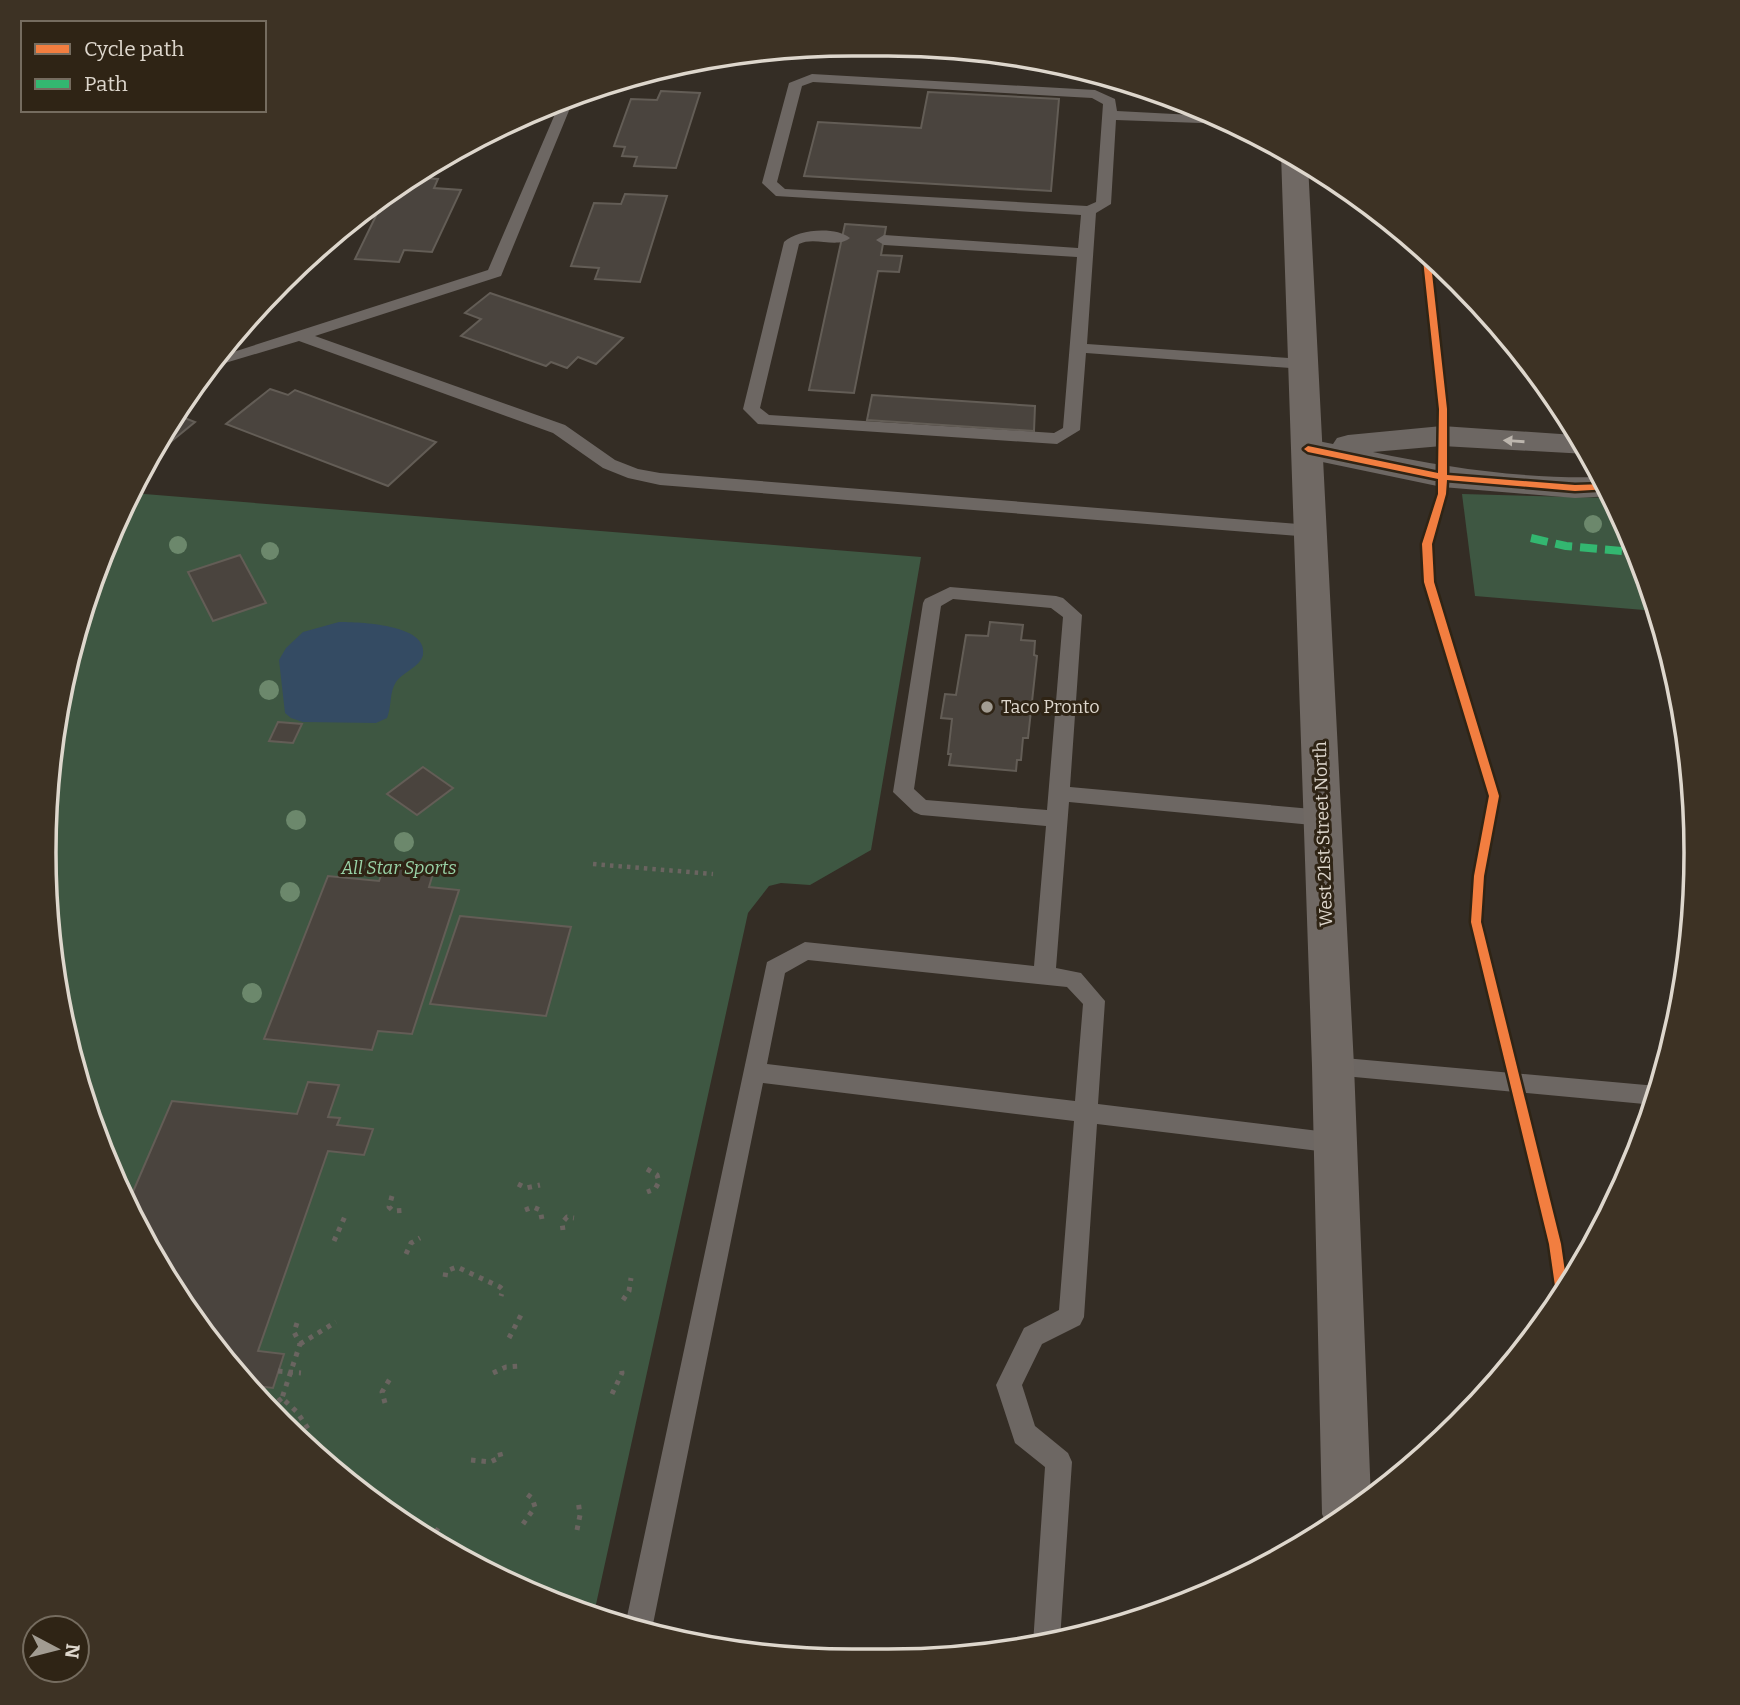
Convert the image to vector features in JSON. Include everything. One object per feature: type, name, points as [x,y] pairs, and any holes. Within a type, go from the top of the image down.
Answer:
[{"type":"main road","name":"West 21st Street North","points":[[1295,168],[1333,1066],[1348,1502]]},
{"type":"street","points":[[1308,449],[1442,436],[1571,444]]},
{"type":"street","points":[[1308,449],[1442,477],[1595,487]]},
{"type":"lane","points":[[812,78],[1096,94],[1110,102],[1109,115],[1103,204],[1089,211],[781,193],[769,183],[796,83],[812,78]]},
{"type":"lane","points":[[228,359],[495,273],[563,111]]},
{"type":"lane","points":[[1109,115],[1198,120]]},
{"type":"lane","points":[[842,238],[805,235],[792,242],[751,410],[764,420],[1057,439],[1071,430],[1089,211]]},
{"type":"lane","points":[[884,240],[1085,253]]},
{"type":"lane","points":[[302,337],[559,429],[609,464],[634,474],[674,480],[1311,531]]},
{"type":"lane","points":[[1078,348],[1304,364]]},
{"type":"lane","points":[[1044,976],[1057,819],[1073,615],[1056,602],[950,593],[932,603],[903,792],[921,807],[1057,819]]},
{"type":"lane","points":[[1059,794],[1323,818]]},
{"type":"lane","points":[[640,1620],[775,968],[806,951],[1073,979],[1094,1001],[1070,1317],[1033,1336],[1009,1385],[1024,1434],[1059,1462],[1047,1633]]},
{"type":"lane","points":[[1333,1066],[1646,1095]]},
{"type":"lane","points":[[752,1072],[1335,1143]]},
{"type":"path","points":[[593,864],[713,874]]},
{"type":"path","points":[[647,1169],[657,1175],[659,1182],[655,1189],[647,1192]]},
{"type":"path","points":[[518,1184],[526,1188],[540,1185]]},
{"type":"path","points":[[393,1196],[389,1206],[393,1211],[407,1210]]},
{"type":"path","points":[[526,1210],[533,1207],[540,1210],[541,1219]]},
{"type":"path","points":[[334,1241],[346,1214]]},
{"type":"path","points":[[563,1230],[562,1223],[567,1217],[574,1218]]},
{"type":"path","points":[[406,1254],[411,1243],[419,1238]]},
{"type":"path","points":[[444,1277],[446,1271],[457,1267],[500,1287],[503,1290],[501,1296]]},
{"type":"path","points":[[623,1300],[629,1291],[631,1278]]},
{"type":"path","points":[[509,1338],[521,1315]]},
{"type":"path","points":[[297,1322],[295,1332],[300,1345]]},
{"type":"path","points":[[277,1403],[282,1398],[300,1345],[336,1322]]},
{"type":"path","points":[[493,1373],[506,1367],[522,1366]]},
{"type":"path","points":[[612,1394],[622,1373],[621,1366]]},
{"type":"path","points":[[278,1371],[301,1373]]},
{"type":"path","points":[[385,1403],[382,1392],[391,1377]]},
{"type":"path","points":[[282,1398],[297,1412],[309,1430]]},
{"type":"path","points":[[471,1460],[489,1463],[496,1461],[501,1457],[499,1450]]},
{"type":"path","points":[[523,1524],[535,1507],[532,1498],[524,1492]]},
{"type":"path","points":[[577,1530],[580,1515],[578,1500]]},
{"type":"path","points":[[435,1528],[441,1534]]},
{"type":"green space","name":"All Star Sports","points":[[141,494],[921,557],[871,850],[810,885],[781,883],[769,886],[748,913],[595,1607],[500,1567],[410,1515],[327,1451],[289,1416],[254,1378],[190,1295],[138,1205],[117,1157],[98,1109],[71,1008],[58,905],[56,852],[63,749],[83,646],[98,596]]},
{"type":"green space","points":[[1462,494],[1601,498],[1646,610],[1475,596]]},
{"type":"water","points":[[339,622],[390,627],[415,637],[422,645],[421,659],[399,678],[394,686],[387,718],[376,723],[303,722],[285,713],[279,660],[286,648],[303,632]]},
{"type":"building","points":[[661,91],[700,93],[676,168],[634,166],[637,157],[622,156],[625,147],[614,146],[631,99],[657,100]]},
{"type":"building","points":[[928,92],[1059,99],[1051,191],[804,176],[818,122],[921,128]]},
{"type":"building","points":[[429,178],[438,179],[434,188],[461,190],[432,252],[404,250],[399,262],[355,259],[376,215],[410,190]]},
{"type":"building","points":[[625,194],[667,196],[640,282],[595,279],[599,268],[571,266],[594,203],[621,204]]},
{"type":"building","points":[[845,224],[886,227],[881,255],[902,256],[899,272],[878,271],[854,393],[809,390]]},
{"type":"building","points":[[490,293],[623,338],[596,364],[578,357],[567,368],[551,362],[546,366],[461,336],[481,319],[465,313]]},
{"type":"building","points":[[270,389],[288,395],[295,390],[436,442],[388,486],[226,424]]},
{"type":"building","points":[[872,395],[1035,406],[1034,431],[867,420]]},
{"type":"building","points":[[185,418],[195,422],[170,442]]},
{"type":"building","points":[[240,555],[266,603],[213,621],[188,572]]},
{"type":"building","name":"Taco Pronto","points":[[990,622],[1023,625],[1021,640],[1035,641],[1034,655],[1037,656],[1028,738],[1023,738],[1021,760],[1017,760],[1016,771],[949,765],[952,719],[941,718],[945,694],[956,695],[966,635],[988,636]]},
{"type":"building","points":[[278,722],[302,724],[293,743],[269,741]]},
{"type":"building","points":[[423,767],[453,788],[417,815],[387,794]]},
{"type":"building","points":[[385,866],[434,870],[429,887],[459,890],[412,1034],[378,1031],[372,1050],[264,1039],[328,876],[379,881]]},
{"type":"building","points":[[460,916],[571,927],[546,1016],[430,1004]]},
{"type":"building","points":[[308,1082],[339,1085],[328,1117],[340,1118],[337,1125],[373,1129],[364,1155],[328,1151],[258,1351],[284,1354],[273,1388],[262,1387],[254,1378],[190,1295],[133,1193],[172,1101],[297,1114]]},
{"type":"marked path","points":[[1531,538],[1566,546],[1624,551]]},
{"type":"cycle path","points":[[1428,268],[1443,409],[1442,494],[1427,544],[1429,582],[1494,796],[1479,876],[1476,922],[1555,1244],[1560,1279]]},
{"type":"cycle path","points":[[1308,449],[1442,477],[1595,487]]},
{"type":"place","name":"Taco Pronto","points":[[987,707]]}]
